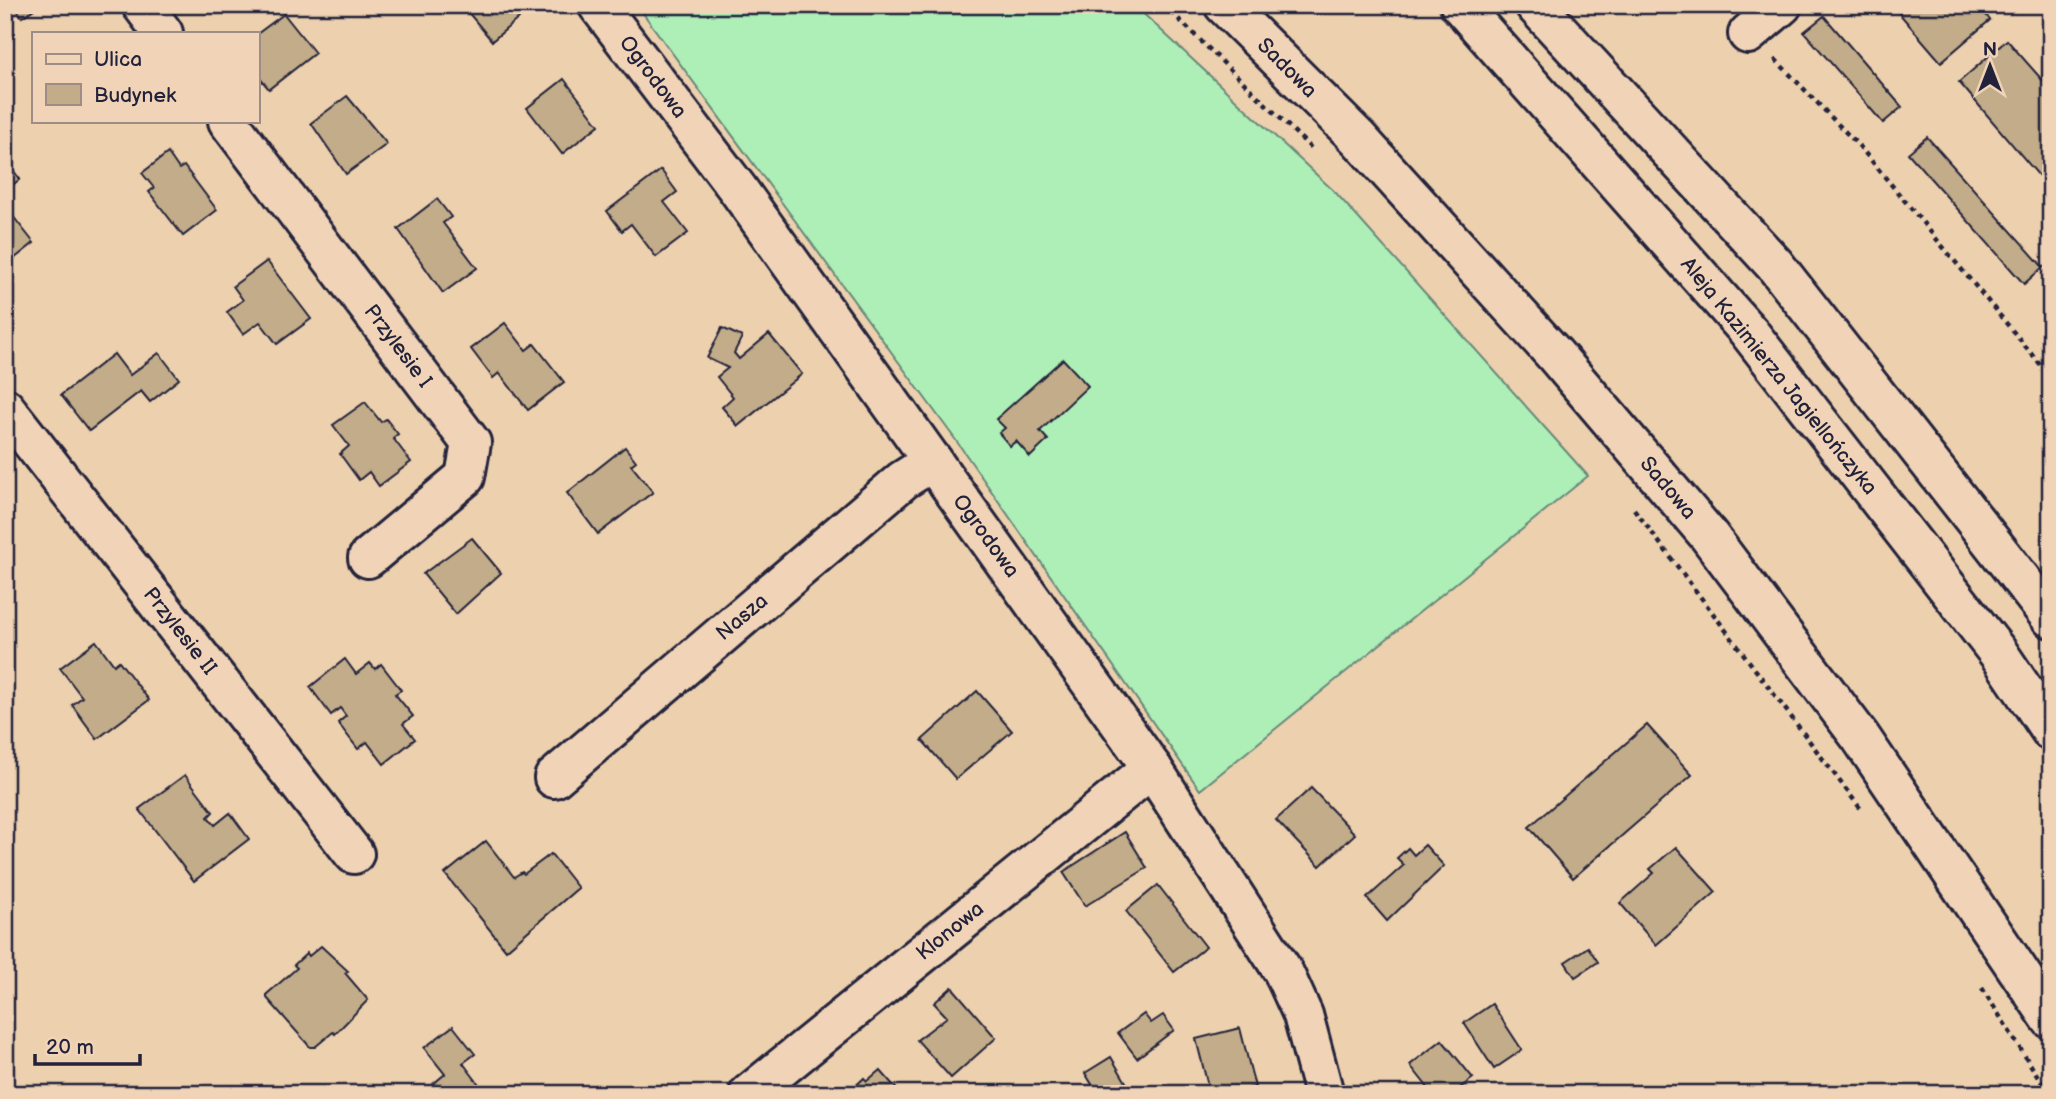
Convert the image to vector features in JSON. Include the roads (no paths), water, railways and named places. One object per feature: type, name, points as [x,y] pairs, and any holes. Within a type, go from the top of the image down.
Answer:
[{"type":"main road","points":[[142,5],[162,32]]},
{"type":"main road","name":"Ogrodowa","points":[[598,5],[737,188],[1152,768],[1283,971],[1303,1015],[1324,1094]]},
{"type":"main road","name":"Sadowa","points":[[1224,5],[1386,169],[1555,355],[1709,536],[1861,738],[2051,1019]]},
{"type":"main road","name":"Aleja Kazimierza Jagiellończyka","points":[[1460,5],[1748,331],[1999,654],[2051,731]]},
{"type":"main road","points":[[1535,5],[1775,265],[2051,618]]},
{"type":"main road","points":[[1748,34],[1782,5]]},
{"type":"main road","name":"Przylesie I","points":[[229,122],[471,443],[466,477],[368,558]]},
{"type":"main road","name":"Przylesie II","points":[[5,408],[354,854]]},
{"type":"main road","name":"Nasza","points":[[554,778],[903,480],[933,461]]},
{"type":"main road","name":"Klonowa","points":[[749,1094],[1152,768]]}]
